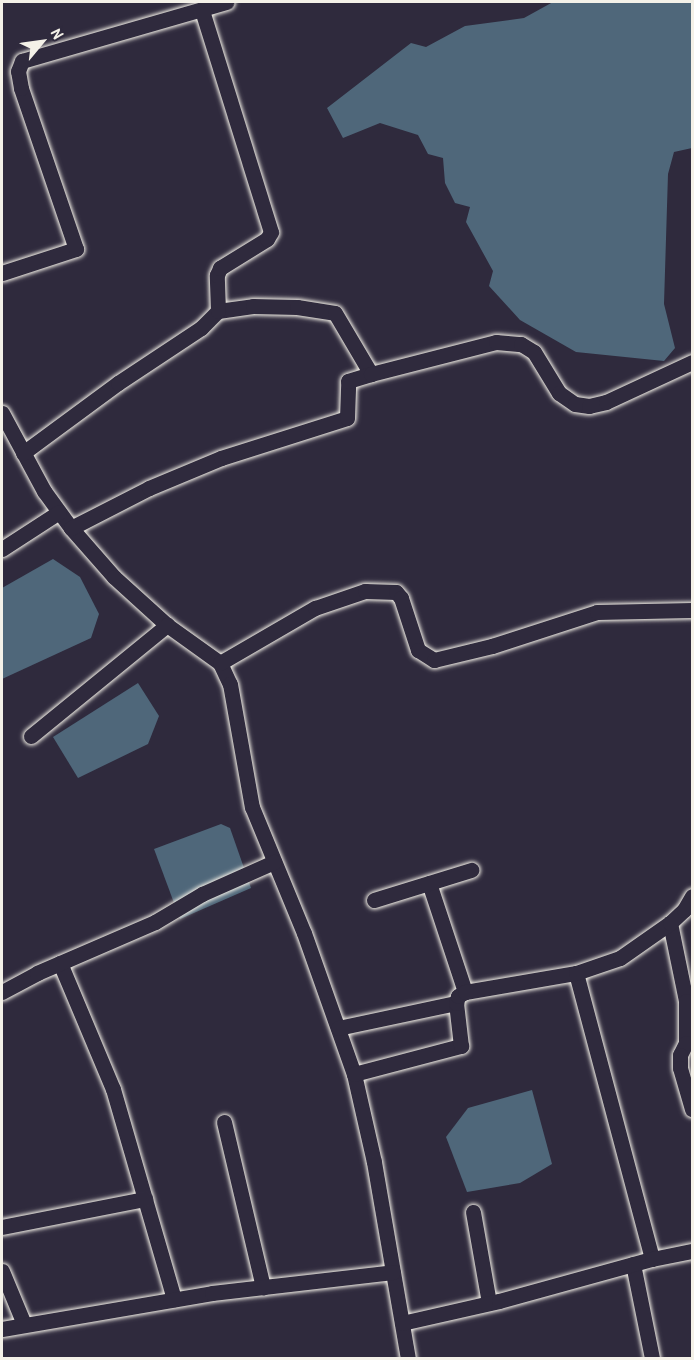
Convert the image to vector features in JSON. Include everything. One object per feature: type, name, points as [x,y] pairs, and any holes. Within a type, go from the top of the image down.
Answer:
[{"type":"street","points":[[2,273],[76,249],[21,88],[19,65],[22,61],[224,2]]},
{"type":"street","points":[[202,10],[271,232],[267,239],[220,268],[217,275],[218,311]]},
{"type":"street","points":[[24,453],[118,383],[201,328],[218,311],[253,306],[286,306],[335,313],[370,374]]},
{"type":"street","points":[[71,528],[140,492],[221,458],[347,418],[348,381],[370,374],[496,342],[521,344],[534,352],[559,393],[575,404],[590,406],[606,402],[693,362]]},
{"type":"street","points":[[2,414],[58,512],[71,528],[114,577],[167,625],[219,663],[230,684],[252,807],[304,933],[354,1074],[374,1162],[408,1359]]},
{"type":"street","points":[[2,549],[58,512]]},
{"type":"street","points":[[219,663],[315,608],[364,591],[396,592],[401,598],[418,650],[434,660],[492,646],[597,612],[693,610]]},
{"type":"street","points":[[31,735],[167,625]]},
{"type":"street","points":[[2,992],[60,963],[154,922],[202,894],[274,862]]},
{"type":"street","points":[[374,900],[471,870]]},
{"type":"street","points":[[354,1074],[461,1046],[461,997],[429,883]]},
{"type":"street","points":[[338,1028],[461,997],[576,973],[620,958],[670,923],[684,910],[693,896]]},
{"type":"street","points":[[670,923],[686,1001],[686,1043],[680,1055],[680,1068],[693,1109]]},
{"type":"street","points":[[60,963],[113,1089],[174,1299]]},
{"type":"street","points":[[576,973],[652,1259]]},
{"type":"street","points":[[224,1122],[264,1287]]},
{"type":"street","points":[[2,1227],[145,1199]]},
{"type":"street","points":[[473,1212],[489,1303]]},
{"type":"street","points":[[402,1323],[489,1303],[652,1259],[693,1251]]},
{"type":"street","points":[[633,1264],[652,1359]]},
{"type":"street","points":[[2,1271],[24,1324]]},
{"type":"street","points":[[2,1329],[174,1299],[393,1272]]},
{"type":"water","points":[[553,2],[692,2],[692,148],[674,152],[668,174],[664,304],[675,348],[664,361],[576,352],[520,320],[489,286],[493,271],[466,222],[470,207],[455,203],[445,183],[443,158],[428,154],[418,135],[380,123],[343,138],[327,108],[411,43],[426,47],[465,26],[524,18]]},
{"type":"water","points":[[53,559],[80,577],[99,614],[91,638],[2,679],[2,588]]},
{"type":"water","points":[[138,683],[159,716],[148,744],[78,778],[53,737]]},
{"type":"water","points":[[221,824],[230,828],[251,888],[180,919],[154,849]]},
{"type":"water","points":[[532,1090],[552,1164],[520,1183],[467,1192],[446,1137],[468,1108]]}]
